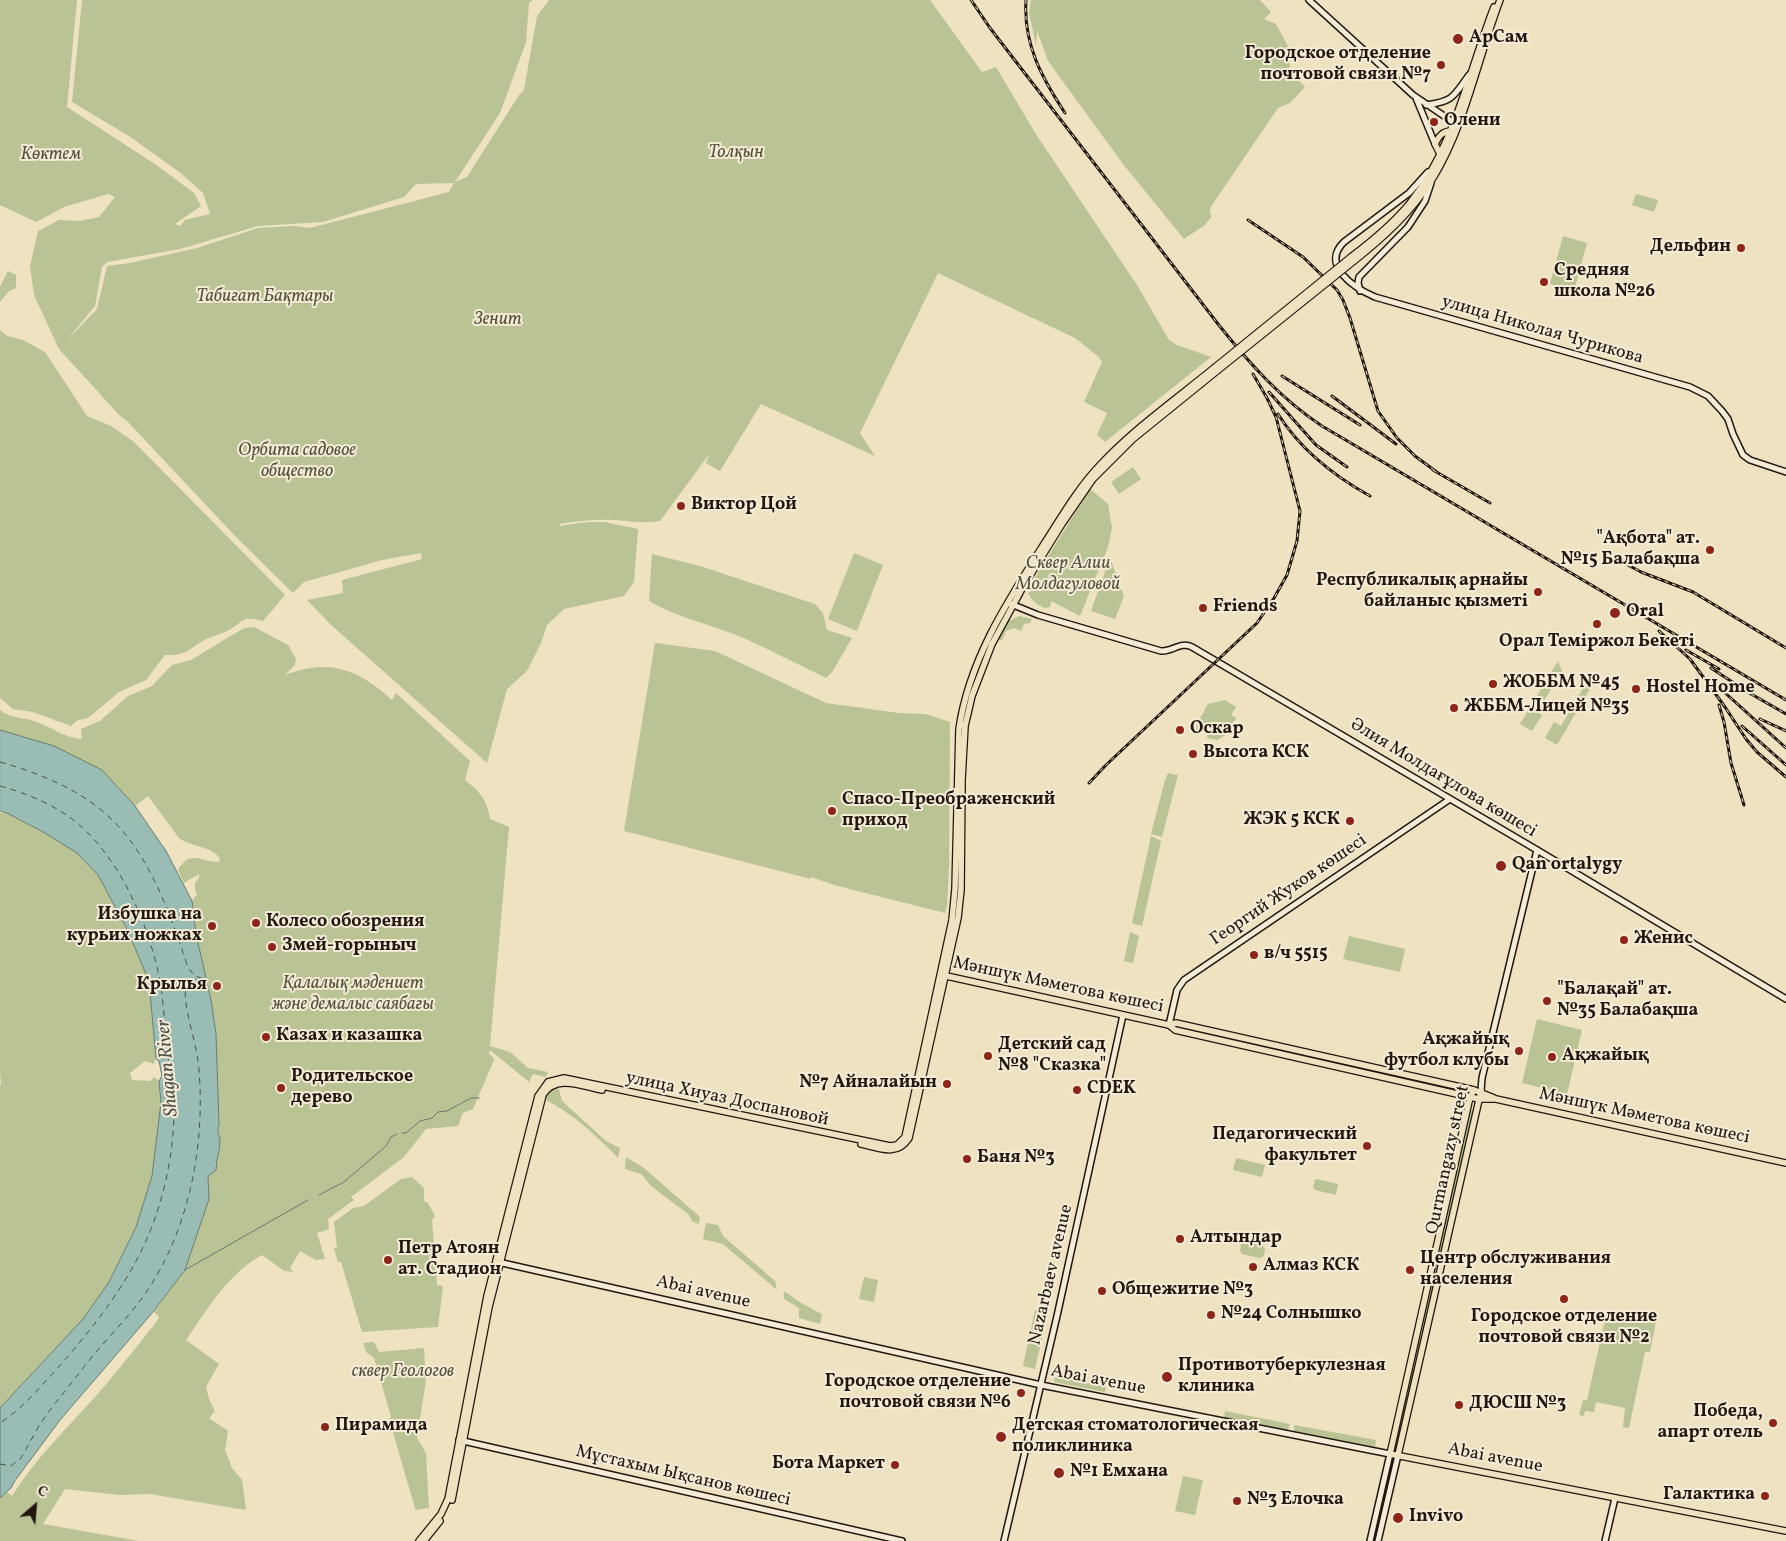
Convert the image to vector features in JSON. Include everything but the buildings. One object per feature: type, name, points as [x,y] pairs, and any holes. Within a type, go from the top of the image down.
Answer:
[{"type":"main road","points":[[1309,0],[1416,97],[1455,123]]},
{"type":"main road","points":[[1455,123],[1470,75],[1498,0]]},
{"type":"main road","points":[[1360,291],[1358,283],[1360,278],[1412,222],[1425,201],[1455,123],[1498,0]]},
{"type":"main road","points":[[1426,105],[1447,101],[1453,97],[1470,75]]},
{"type":"main road","points":[[1416,97],[1440,154]]},
{"type":"main road","points":[[1435,144],[1441,135],[1452,131]]},
{"type":"main road","points":[[1352,259],[1394,220],[1410,202],[1436,163],[1452,131]]},
{"type":"main road","points":[[1360,278],[1348,282],[1336,262],[1336,250],[1409,193],[1436,163]]},
{"type":"main road","points":[[896,1147],[905,1137],[943,976],[952,920],[959,847],[964,743],[968,710],[984,662],[1011,604],[1093,479],[1114,456],[1215,370],[1398,224],[1432,179]]},
{"type":"main road","name":"улица Николая Чурикова","points":[[1348,282],[1360,291],[1375,297],[1690,387],[1708,396],[1715,402],[1728,419],[1743,455],[1750,460],[1786,472]]},
{"type":"main road","name":"Әлия Молдағұлова көшесі","points":[[1011,604],[1038,615],[1161,651],[1188,645],[1234,670],[1786,999]]},
{"type":"main road","name":"Георгий Жуков көшесі","points":[[1169,1025],[1177,990],[1184,980],[1450,799]]},
{"type":"main road","name":"Qurmangazy street","points":[[1378,1541],[1480,1099],[1478,1091],[1537,850]]},
{"type":"main road","name":"Мәншүк Мәметова көшесі","points":[[943,976],[1169,1025],[1175,1030],[1183,1032],[1470,1097],[1496,1099]]},
{"type":"main road","name":"Nazarbaev avenue","points":[[1004,1541],[1058,1316],[1123,1015]]},
{"type":"main road","name":"Мәншүк Мәметова көшесі","points":[[1169,1025],[1176,1023],[1478,1091],[1496,1099],[1786,1163]]},
{"type":"main road","name":"улица Хиуаз Доспановой","points":[[498,1262],[538,1096],[548,1082],[556,1079],[564,1078],[896,1147]]},
{"type":"main road","name":"улица Хиуаз Доспановой","points":[[498,1262],[541,1103],[546,1090],[551,1085],[561,1082],[887,1149],[896,1147]]},
{"type":"main road","name":"Qurmangazy street","points":[[1370,1541],[1470,1097],[1478,1091]]},
{"type":"main road","points":[[1437,1241],[1446,1243]]},
{"type":"main road","points":[[424,1541],[447,1508],[453,1494],[461,1440],[498,1262]]},
{"type":"main road","name":"Abai avenue","points":[[498,1262],[1041,1385],[1786,1531]]},
{"type":"main road","points":[[1417,1333],[1425,1335]]},
{"type":"main road","name":"Мұстахым Ықсанов көшесі","points":[[461,1440],[902,1541]]},
{"type":"main road","points":[[1605,1541],[1615,1498]]},
{"type":"main road","points":[[419,1541],[447,1508]]},
{"type":"green space","points":[[0,0],[77,0],[67,107],[155,164],[194,193],[201,206],[175,224],[180,226],[185,220],[210,214],[203,193],[182,174],[129,136],[72,102],[82,0],[533,0],[529,3],[526,42],[500,113],[455,182],[467,177],[524,90],[537,16],[549,0],[930,0],[982,72],[996,67],[1037,136],[1137,285],[1169,340],[1177,345],[1211,357],[1105,442],[1097,435],[1107,413],[1084,402],[1102,362],[1099,357],[1075,338],[938,273],[860,433],[875,456],[761,404],[720,471],[706,463],[710,453],[660,521],[600,520],[559,524],[560,526],[587,522],[604,522],[638,529],[634,582],[624,596],[564,609],[547,625],[541,643],[527,671],[507,689],[487,763],[330,624],[307,600],[343,593],[342,580],[422,559],[421,553],[382,560],[304,582],[293,593],[237,538],[128,422],[120,416],[59,349],[34,295],[30,266],[38,231],[59,220],[80,221],[99,217],[115,197],[108,194],[64,207],[36,222],[0,205]],"holes":[[[454,183],[449,192],[310,228],[294,226],[258,228],[197,248],[130,263],[107,266],[97,309],[66,341],[95,306],[102,267],[107,262],[180,249],[258,226],[323,222],[404,197],[416,184]]]},
{"type":"green space","points":[[1031,0],[1260,0],[1271,12],[1264,19],[1276,24],[1289,48],[1290,72],[1305,87],[1290,103],[1278,108],[1210,208],[1212,216],[1205,225],[1184,239],[1123,164],[1048,61],[1037,31],[1036,45],[1029,13]]},
{"type":"green space","points":[[1636,194],[1658,200],[1654,212],[1632,205]]},
{"type":"green space","points":[[1563,236],[1587,243],[1574,291],[1550,284]]},
{"type":"green space","points":[[8,271],[16,275],[16,288],[9,291],[0,302],[0,287]]},
{"type":"green space","points":[[0,330],[7,336],[23,340],[45,352],[87,416],[111,426],[134,442],[285,595],[263,621],[256,619],[243,620],[233,628],[202,641],[184,652],[165,655],[146,680],[119,692],[88,718],[78,720],[71,726],[33,712],[13,709],[0,698]]},
{"type":"green space","points":[[1133,467],[1141,479],[1119,494],[1111,482]]},
{"type":"green space","name":"Сквер Алии Молдагуловой","points":[[1090,489],[1108,504],[1112,528],[1108,547],[1080,616],[1051,601],[1050,607],[1042,607],[1028,593],[1031,591],[1029,587]]},
{"type":"green space","points":[[854,553],[883,565],[857,631],[828,619]]},
{"type":"green space","points":[[652,554],[700,566],[815,604],[823,613],[827,630],[852,638],[832,672],[826,678],[739,636],[681,616],[649,601]]},
{"type":"green space","points":[[1110,558],[1124,596],[1115,619],[1091,611]]},
{"type":"green space","points":[[1019,616],[1032,619],[1030,623],[1024,624],[1021,631],[1014,628],[1006,631],[1002,640],[997,640],[1005,623]]},
{"type":"green space","name":"Қалалық мәдениет және демалыс саябағы","points":[[254,627],[288,645],[296,659],[295,665],[285,675],[316,667],[329,667],[355,674],[379,689],[392,700],[396,693],[470,761],[465,780],[482,796],[490,819],[509,827],[490,1046],[510,1052],[528,1068],[548,1072],[546,1077],[533,1074],[529,1082],[490,1050],[489,1054],[494,1060],[473,1109],[463,1113],[458,1126],[426,1129],[404,1157],[351,1197],[354,1200],[328,1219],[329,1229],[317,1233],[325,1259],[316,1260],[300,1251],[290,1268],[294,1272],[284,1271],[262,1255],[229,1282],[202,1316],[186,1340],[219,1364],[206,1387],[215,1411],[209,1418],[228,1431],[225,1450],[232,1468],[242,1480],[246,1510],[150,1494],[119,1495],[65,1489],[43,1524],[139,1541],[0,1541],[0,1498],[7,1492],[12,1496],[41,1457],[104,1387],[157,1321],[159,1317],[154,1312],[185,1270],[209,1199],[208,1176],[216,1170],[220,1141],[218,1129],[216,1034],[211,1000],[196,934],[192,901],[197,894],[195,883],[199,878],[199,874],[184,883],[178,870],[182,864],[192,858],[219,862],[220,858],[211,851],[179,838],[148,796],[135,806],[102,770],[54,746],[0,730],[0,710],[9,715],[37,722],[70,737],[82,739],[81,729],[100,721],[128,696],[152,686],[172,665],[191,660],[244,628]]},
{"type":"green space","points":[[655,643],[715,651],[826,703],[899,713],[925,714],[950,722],[949,866],[945,913],[834,885],[811,877],[811,879],[624,831]]},
{"type":"green space","points":[[1558,661],[1562,671],[1537,712],[1542,715],[1532,731],[1520,724]]},
{"type":"green space","points":[[1594,682],[1557,745],[1545,738],[1554,722],[1561,726],[1585,685]]},
{"type":"green space","points":[[1225,700],[1236,707],[1231,715],[1236,718],[1227,734],[1217,740],[1207,738],[1208,732],[1196,730],[1198,722],[1208,704]]},
{"type":"green space","points":[[1168,773],[1178,775],[1162,837],[1151,834]]},
{"type":"green space","points":[[0,813],[7,813],[77,853],[98,875],[126,927],[149,981],[156,1053],[154,1064],[145,1061],[130,1073],[132,1080],[150,1081],[154,1077],[159,1081],[161,1102],[152,1176],[136,1227],[109,1282],[83,1319],[0,1408],[1,1085]]},
{"type":"green space","points":[[1151,836],[1161,841],[1142,926],[1132,923]]},
{"type":"green space","points":[[1130,932],[1139,936],[1133,963],[1124,961]]},
{"type":"green space","points":[[1349,936],[1405,949],[1400,972],[1343,959]]},
{"type":"green space","name":"Ақжайық","points":[[1537,1019],[1582,1030],[1567,1094],[1522,1083]]},
{"type":"green space","points":[[1187,1028],[1459,1089],[1458,1092],[1186,1031]]},
{"type":"green space","points":[[558,1086],[562,1101],[606,1141],[620,1148],[618,1158],[584,1126],[546,1100],[547,1095]]},
{"type":"green space","points":[[1469,1110],[1473,1111],[1445,1239],[1441,1239]]},
{"type":"green space","points":[[626,1157],[644,1168],[700,1217],[699,1224],[693,1222],[688,1214],[651,1186],[641,1174],[625,1169]]},
{"type":"green space","points":[[1236,1158],[1265,1165],[1262,1177],[1233,1170]]},
{"type":"green space","name":"Петр Атоян ат. Стадион","points":[[412,1177],[424,1188],[424,1201],[428,1203],[435,1216],[432,1220],[437,1285],[443,1286],[438,1327],[362,1332],[341,1262],[338,1262],[334,1248],[337,1248],[334,1222],[353,1208],[364,1206],[401,1179]]},
{"type":"green space","points":[[1317,1179],[1338,1184],[1336,1195],[1315,1190],[1313,1187]]},
{"type":"green space","points":[[706,1223],[718,1225],[723,1236],[775,1281],[777,1290],[723,1244],[703,1239]]},
{"type":"green space","points":[[1245,1242],[1263,1246],[1265,1249],[1264,1256],[1260,1258],[1242,1254],[1240,1251],[1241,1244]]},
{"type":"green space","points":[[1440,1244],[1443,1245],[1424,1330],[1420,1330]]},
{"type":"green space","points":[[864,1277],[878,1280],[874,1302],[859,1299]]},
{"type":"green space","points":[[784,1291],[822,1314],[820,1324],[799,1318],[799,1308],[784,1299]]},
{"type":"green space","points":[[1035,1310],[1048,1313],[1035,1369],[1023,1366]]},
{"type":"green space","points":[[1618,1314],[1656,1322],[1650,1352],[1645,1352],[1629,1428],[1623,1427],[1625,1408],[1596,1402],[1594,1412],[1585,1411],[1584,1416],[1579,1415],[1583,1400],[1587,1400],[1605,1320],[1615,1322]]},
{"type":"green space","points":[[1419,1337],[1422,1338],[1400,1436],[1397,1435]]},
{"type":"green space","name":"сквер Геологов","points":[[374,1342],[379,1352],[424,1348],[426,1380],[417,1438],[426,1453],[429,1508],[415,1510],[374,1358],[366,1352],[363,1343]]},
{"type":"green space","points":[[1056,1376],[1106,1387],[1105,1392],[1054,1382]]},
{"type":"green space","points":[[1225,1411],[1290,1424],[1288,1430],[1224,1419]]},
{"type":"green space","points":[[1294,1425],[1376,1440],[1375,1447],[1294,1431]]},
{"type":"green space","points":[[1183,1476],[1203,1480],[1195,1515],[1175,1511]]},
{"type":"water","name":"Shagan River","points":[[0,730],[54,746],[102,770],[135,806],[166,851],[192,901],[196,934],[211,1000],[216,1034],[218,1129],[220,1141],[216,1170],[208,1176],[209,1199],[185,1270],[153,1312],[60,1420],[11,1488],[0,1498],[0,1408],[83,1319],[109,1282],[136,1227],[152,1176],[161,1102],[159,1081],[162,1076],[159,1061],[156,1059],[149,981],[126,927],[98,875],[77,853],[45,833],[0,811]]},
{"type":"waterway","points":[[402,1133],[406,1133],[420,1121],[432,1118],[438,1112],[447,1111],[471,1098],[480,1098]]},
{"type":"waterway","points":[[319,1195],[344,1182],[386,1146],[391,1137],[397,1134]]},
{"type":"waterway","points":[[185,1270],[308,1200]]},
{"type":"ferry route","points":[[0,762],[32,772],[78,794],[105,813],[117,825],[141,856],[160,892],[176,931],[188,968],[195,976],[201,978]]},
{"type":"ferry route","points":[[0,786],[40,800],[76,822],[106,853],[130,892],[147,934],[159,976],[174,1110],[172,1147],[162,1197],[140,1254],[116,1295],[87,1333],[23,1405],[0,1423]]},
{"type":"ferry route","points":[[0,1464],[11,1466],[21,1458],[40,1424],[53,1406],[149,1288],[175,1238],[192,1183],[197,1155],[199,1126],[199,1070],[185,995],[190,984],[202,978]]},
{"type":"railway","points":[[971,0],[990,28],[1218,324],[1279,392],[1322,426],[1786,700]]},
{"type":"railway","points":[[1026,0],[1026,16],[1031,46],[1049,87],[1065,113]]},
{"type":"railway","points":[[1248,220],[1303,257],[1337,290],[1350,318],[1378,411],[1397,438],[1415,456],[1438,473]]},
{"type":"railway","points":[[1089,783],[1257,623],[1287,575],[1297,541],[1300,511],[1276,417],[1253,374]]},
{"type":"railway","points":[[1282,376],[1360,425]]},
{"type":"railway","points":[[1269,392],[1316,445],[1347,467]]},
{"type":"railway","points":[[1332,396],[1396,444]]},
{"type":"railway","points":[[1278,414],[1297,439],[1319,461],[1344,480],[1370,496]]},
{"type":"railway","points":[[1433,470],[1490,503]]},
{"type":"railway","points":[[1628,565],[1693,592],[1786,648]]},
{"type":"railway","points":[[1659,631],[1690,659],[1757,752],[1786,777]]},
{"type":"railway","points":[[1686,650],[1719,669]]},
{"type":"railway","points":[[1711,668],[1786,714]]},
{"type":"railway","points":[[1712,681],[1786,748]]},
{"type":"railway","points":[[1719,705],[1731,763],[1744,805]]},
{"type":"railway","points":[[1760,719],[1786,731]]},
{"type":"railway","points":[[1742,726],[1786,765]]},
{"type":"place","name":"АрСам","points":[[1458,39]]},
{"type":"place","name":"Городское отделение почтовой связи №7","points":[[1441,65]]},
{"type":"place","name":"Олени","points":[[1434,122]]},
{"type":"place","name":"Дельфин","points":[[1741,248]]},
{"type":"place","name":"Средняя школа №26","points":[[1544,282]]},
{"type":"place","name":"Виктор Цой","points":[[681,506]]},
{"type":"place","name":"\"Ақбота\" ат. №15 Балабақша","points":[[1710,550]]},
{"type":"place","name":"Республикалық арнайы байланыс қызметі","points":[[1538,592]]},
{"type":"place","name":"Friends","points":[[1203,608]]},
{"type":"place","name":"Oral","points":[[1615,613]]},
{"type":"place","name":"Орал Теміржол Бекеті","points":[[1597,624]]},
{"type":"place","name":"ЖОББМ №45","points":[[1493,684]]},
{"type":"place","name":"Hostel Home","points":[[1636,689]]},
{"type":"place","name":"ЖББМ-Лицей №35","points":[[1454,708]]},
{"type":"place","name":"Оскар","points":[[1180,730]]},
{"type":"place","name":"Высота КСК","points":[[1193,754]]},
{"type":"place","name":"Спасо-Преображенский приход","points":[[832,811]]},
{"type":"place","name":"ЖЭК 5 КСК","points":[[1350,821]]},
{"type":"place","name":"Qan ortalygy","points":[[1501,866]]},
{"type":"place","name":"Колесо обозрения","points":[[256,923]]},
{"type":"place","name":"Избушка на курьих ножках","points":[[212,926]]},
{"type":"place","name":"Женис","points":[[1624,940]]},
{"type":"place","name":"Змей-горыныч","points":[[272,947]]},
{"type":"place","name":"в/ч 5515","points":[[1254,955]]},
{"type":"place","name":"Крылья","points":[[217,986]]},
{"type":"place","name":"\"Балақай\" ат. №35 Балабақша","points":[[1547,1001]]},
{"type":"place","name":"Казах и казашка","points":[[266,1037]]},
{"type":"place","name":"Ақжайық футбол клубы","points":[[1519,1051]]},
{"type":"place","name":"Детский сад №8 \"Сказка\"","points":[[988,1056]]},
{"type":"place","name":"Ақжайық","points":[[1552,1057]]},
{"type":"place","name":"№7 Айналайын","points":[[947,1084]]},
{"type":"place","name":"Родительское дерево","points":[[281,1088]]},
{"type":"place","name":"CDEK","points":[[1077,1090]]},
{"type":"place","name":"Педагогический факультет","points":[[1367,1146]]},
{"type":"place","name":"Баня №3","points":[[967,1159]]},
{"type":"place","name":"Алтындар","points":[[1180,1239]]},
{"type":"place","name":"Петр Атоян ат. Стадион","points":[[388,1260]]},
{"type":"place","name":"Алмаз КСК","points":[[1253,1267]]},
{"type":"place","name":"Центр обслуживания наcеления","points":[[1410,1270]]},
{"type":"place","name":"Общежитие №3","points":[[1102,1291]]},
{"type":"place","name":"Городское отделение почтовой связи №2","points":[[1564,1299]]},
{"type":"place","name":"№24 Солнышко","points":[[1211,1315]]},
{"type":"place","name":"Противотуберкулезная клиника","points":[[1167,1377]]},
{"type":"place","name":"Городское отделение почтовой связи №6","points":[[1021,1393]]},
{"type":"place","name":"ДЮСШ №3","points":[[1459,1405]]},
{"type":"place","name":"Победа, апарт отель","points":[[1773,1423]]},
{"type":"place","name":"Пирамида","points":[[325,1427]]},
{"type":"place","name":"Детская стоматологическая поликлиника","points":[[1001,1437]]},
{"type":"place","name":"Бота Маркет","points":[[895,1465]]},
{"type":"place","name":"№1 Емхана","points":[[1059,1473]]},
{"type":"place","name":"Галактика","points":[[1765,1496]]},
{"type":"place","name":"№3 Елочка","points":[[1237,1501]]},
{"type":"place","name":"Invivo","points":[[1398,1518]]},
{"type":"park label","name":"Толқын","points":[[736,154]]},
{"type":"park label","name":"Көктем","points":[[51,156]]},
{"type":"park label","name":"Табиғат Бақтары","points":[[265,298]]},
{"type":"park label","name":"Зенит","points":[[498,321]]},
{"type":"park label","name":"Орбита садовое общество","points":[[297,462]]}]
